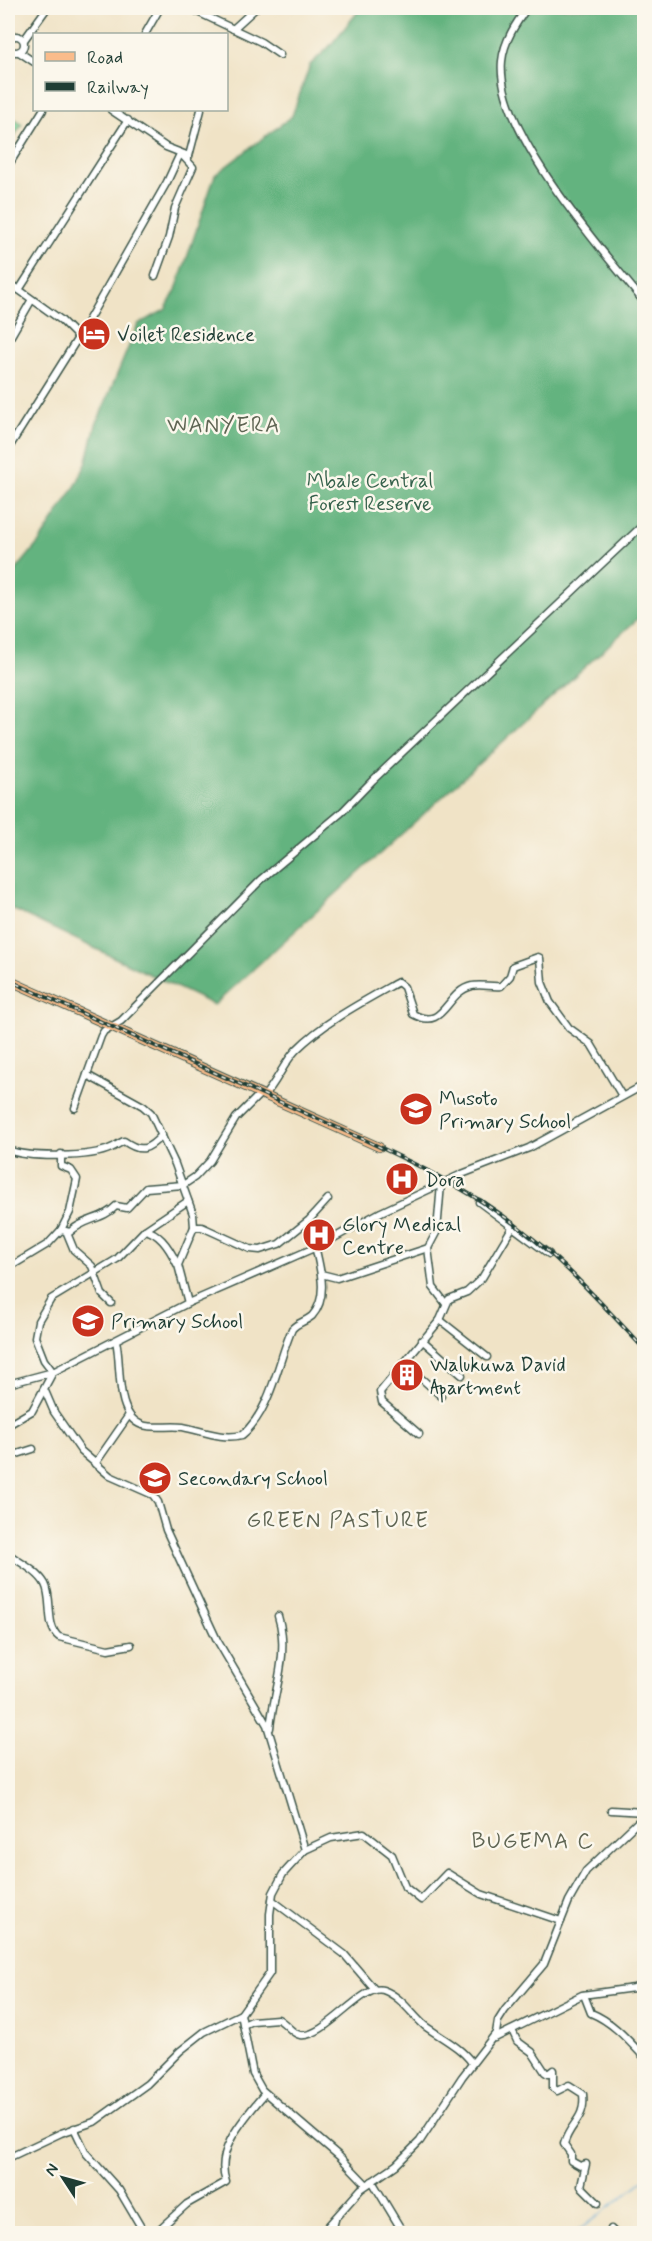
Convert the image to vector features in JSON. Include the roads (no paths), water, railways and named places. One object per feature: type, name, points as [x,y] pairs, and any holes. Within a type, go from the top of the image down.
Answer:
[{"type":"main road","points":[[8,980],[379,1147]]},
{"type":"street","points":[[19,52],[24,48],[24,40],[47,8]]},
{"type":"street","points":[[146,33],[160,8]]},
{"type":"street","points":[[189,8],[261,42],[280,55]]},
{"type":"street","points":[[233,29],[256,8]]},
{"type":"street","points":[[527,8],[508,40],[502,62],[502,79],[512,108],[524,137],[547,177],[645,302]]},
{"type":"street","points":[[24,40],[21,36],[12,36],[8,46],[11,51],[19,52],[33,61]]},
{"type":"street","points":[[8,166],[42,111]]},
{"type":"street","points":[[113,111],[180,154],[193,167],[175,208],[169,237],[155,276]]},
{"type":"street","points":[[180,154],[190,154],[201,111]]},
{"type":"street","points":[[19,290],[128,120]]},
{"type":"street","points":[[8,449],[78,337],[167,182],[180,154]]},
{"type":"street","points":[[8,282],[31,301],[61,320],[78,337]]},
{"type":"street","points":[[8,341],[31,301]]},
{"type":"street","points":[[75,1108],[104,1031],[113,1028],[274,868],[341,813],[373,780],[645,525]]},
{"type":"street","points":[[8,1268],[64,1232],[94,1217],[107,1215],[116,1206],[127,1208],[146,1188],[183,1185],[204,1168],[236,1118],[271,1090],[288,1061],[310,1039],[398,982],[404,987],[413,1014],[435,1018],[441,1015],[451,998],[458,992],[472,986],[501,986],[510,976],[513,966],[540,958],[544,992],[569,1028],[591,1044],[622,1096]]},
{"type":"street","points":[[87,1075],[143,1106],[155,1119],[183,1185],[194,1227],[178,1265]]},
{"type":"street","points":[[8,1384],[53,1372],[188,1303],[254,1276],[441,1184],[529,1148],[645,1085]]},
{"type":"street","points":[[8,1150],[32,1155],[98,1152],[124,1141],[140,1150],[146,1150],[162,1135]]},
{"type":"street","points":[[61,1154],[61,1166],[71,1170],[77,1184],[64,1232],[74,1250],[92,1266],[102,1294],[111,1303]]},
{"type":"street","points":[[441,1184],[437,1231],[428,1248],[433,1287],[446,1304]]},
{"type":"street","points":[[194,1227],[202,1227],[250,1249],[260,1250],[279,1244],[328,1199]]},
{"type":"street","points":[[53,1372],[44,1360],[36,1341],[38,1321],[51,1299],[117,1259],[145,1230],[188,1201]]},
{"type":"street","points":[[479,1203],[549,1254]]},
{"type":"street","points":[[418,1434],[380,1399],[380,1392],[440,1320],[446,1304],[466,1292],[482,1278],[513,1227]]},
{"type":"street","points":[[145,1230],[154,1233],[162,1240],[178,1265],[188,1303]]},
{"type":"street","points":[[116,1341],[119,1377],[129,1414],[142,1425],[152,1427],[171,1425],[222,1437],[242,1435],[252,1424],[274,1382],[292,1329],[298,1323],[309,1319],[320,1303],[321,1274],[315,1246]]},
{"type":"street","points":[[321,1274],[337,1278],[428,1248]]},
{"type":"street","points":[[440,1320],[487,1358]]},
{"type":"street","points":[[422,1340],[462,1375]]},
{"type":"street","points":[[404,1363],[441,1396]]},
{"type":"street","points":[[8,1425],[32,1411],[53,1372]]},
{"type":"street","points":[[45,1390],[52,1408],[68,1433],[95,1464],[117,1480],[153,1495],[158,1502],[166,1530],[217,1640],[269,1732],[306,1850]]},
{"type":"street","points":[[95,1464],[129,1414]]},
{"type":"street","points":[[8,1457],[33,1449]]},
{"type":"street","points":[[8,1554],[38,1575],[44,1583],[53,1627],[59,1637],[108,1649],[131,1645]]},
{"type":"street","points":[[269,1732],[279,1668],[285,1657],[282,1628],[278,1616]]},
{"type":"street","points":[[611,1810],[645,1814]]},
{"type":"street","points":[[321,2234],[369,2183],[400,2162],[420,2141],[472,2063],[492,2040],[505,2010],[524,1991],[544,1964],[577,1884],[586,1871],[645,1814]]},
{"type":"street","points":[[8,2158],[74,2128],[94,2122],[147,2084],[180,2051],[204,2032],[240,2014],[270,1973],[272,1900],[283,1875],[306,1850],[331,1838],[364,1833],[393,1855],[405,1887],[421,1900],[447,1873],[481,1894],[561,1921]]},
{"type":"street","points":[[272,1900],[337,1947],[375,1990]]},
{"type":"street","points":[[492,2040],[584,1995],[634,1988],[645,1983]]},
{"type":"street","points":[[243,2025],[252,2021],[278,2019],[297,2035],[304,2036],[333,2022],[365,1994],[383,1990],[411,2010],[426,2026],[472,2063]]},
{"type":"street","points":[[584,1995],[591,2013],[619,2031],[645,2057]]},
{"type":"street","points":[[240,2014],[253,2073],[265,2093],[369,2183],[404,2234]]},
{"type":"street","points":[[512,2030],[517,2041],[532,2052],[545,2072],[548,2074],[553,2070],[553,2088],[557,2091],[569,2085],[583,2094],[584,2110],[568,2132],[564,2144],[571,2154],[572,2162],[580,2166],[586,2164],[581,2186],[598,2203]]},
{"type":"street","points":[[154,2234],[176,2211],[226,2182],[222,2167],[234,2131],[265,2093]]},
{"type":"street","points":[[74,2128],[86,2153],[119,2190],[145,2234]]},
{"type":"street","points":[[331,2234],[336,2216]]},
{"type":"waterway","points":[[574,2234],[644,2180]]},
{"type":"railway","points":[[8,980],[365,1140],[460,1188],[512,1222],[552,1255],[644,1349]]},
{"type":"place","name":"Voilet Residence","points":[[94,334]]},
{"type":"place","name":"Musoto Primary School","points":[[416,1109]]},
{"type":"place","name":"Dora","points":[[402,1179]]},
{"type":"place","name":"Glory Medical Centre","points":[[319,1235]]},
{"type":"place","name":"Primary School","points":[[88,1321]]},
{"type":"place","name":"Walukuwa David Apartment","points":[[407,1375]]},
{"type":"place","name":"Secondary School","points":[[155,1478]]},
{"type":"district","name":"WANYERA","points":[[224,424]]},
{"type":"district","name":"GREEN PASTURE","points":[[338,1519]]},
{"type":"district","name":"BUGEMA C","points":[[533,1840]]},
{"type":"park label","name":"Mbale Central Forest Reserve","points":[[370,492]]}]
